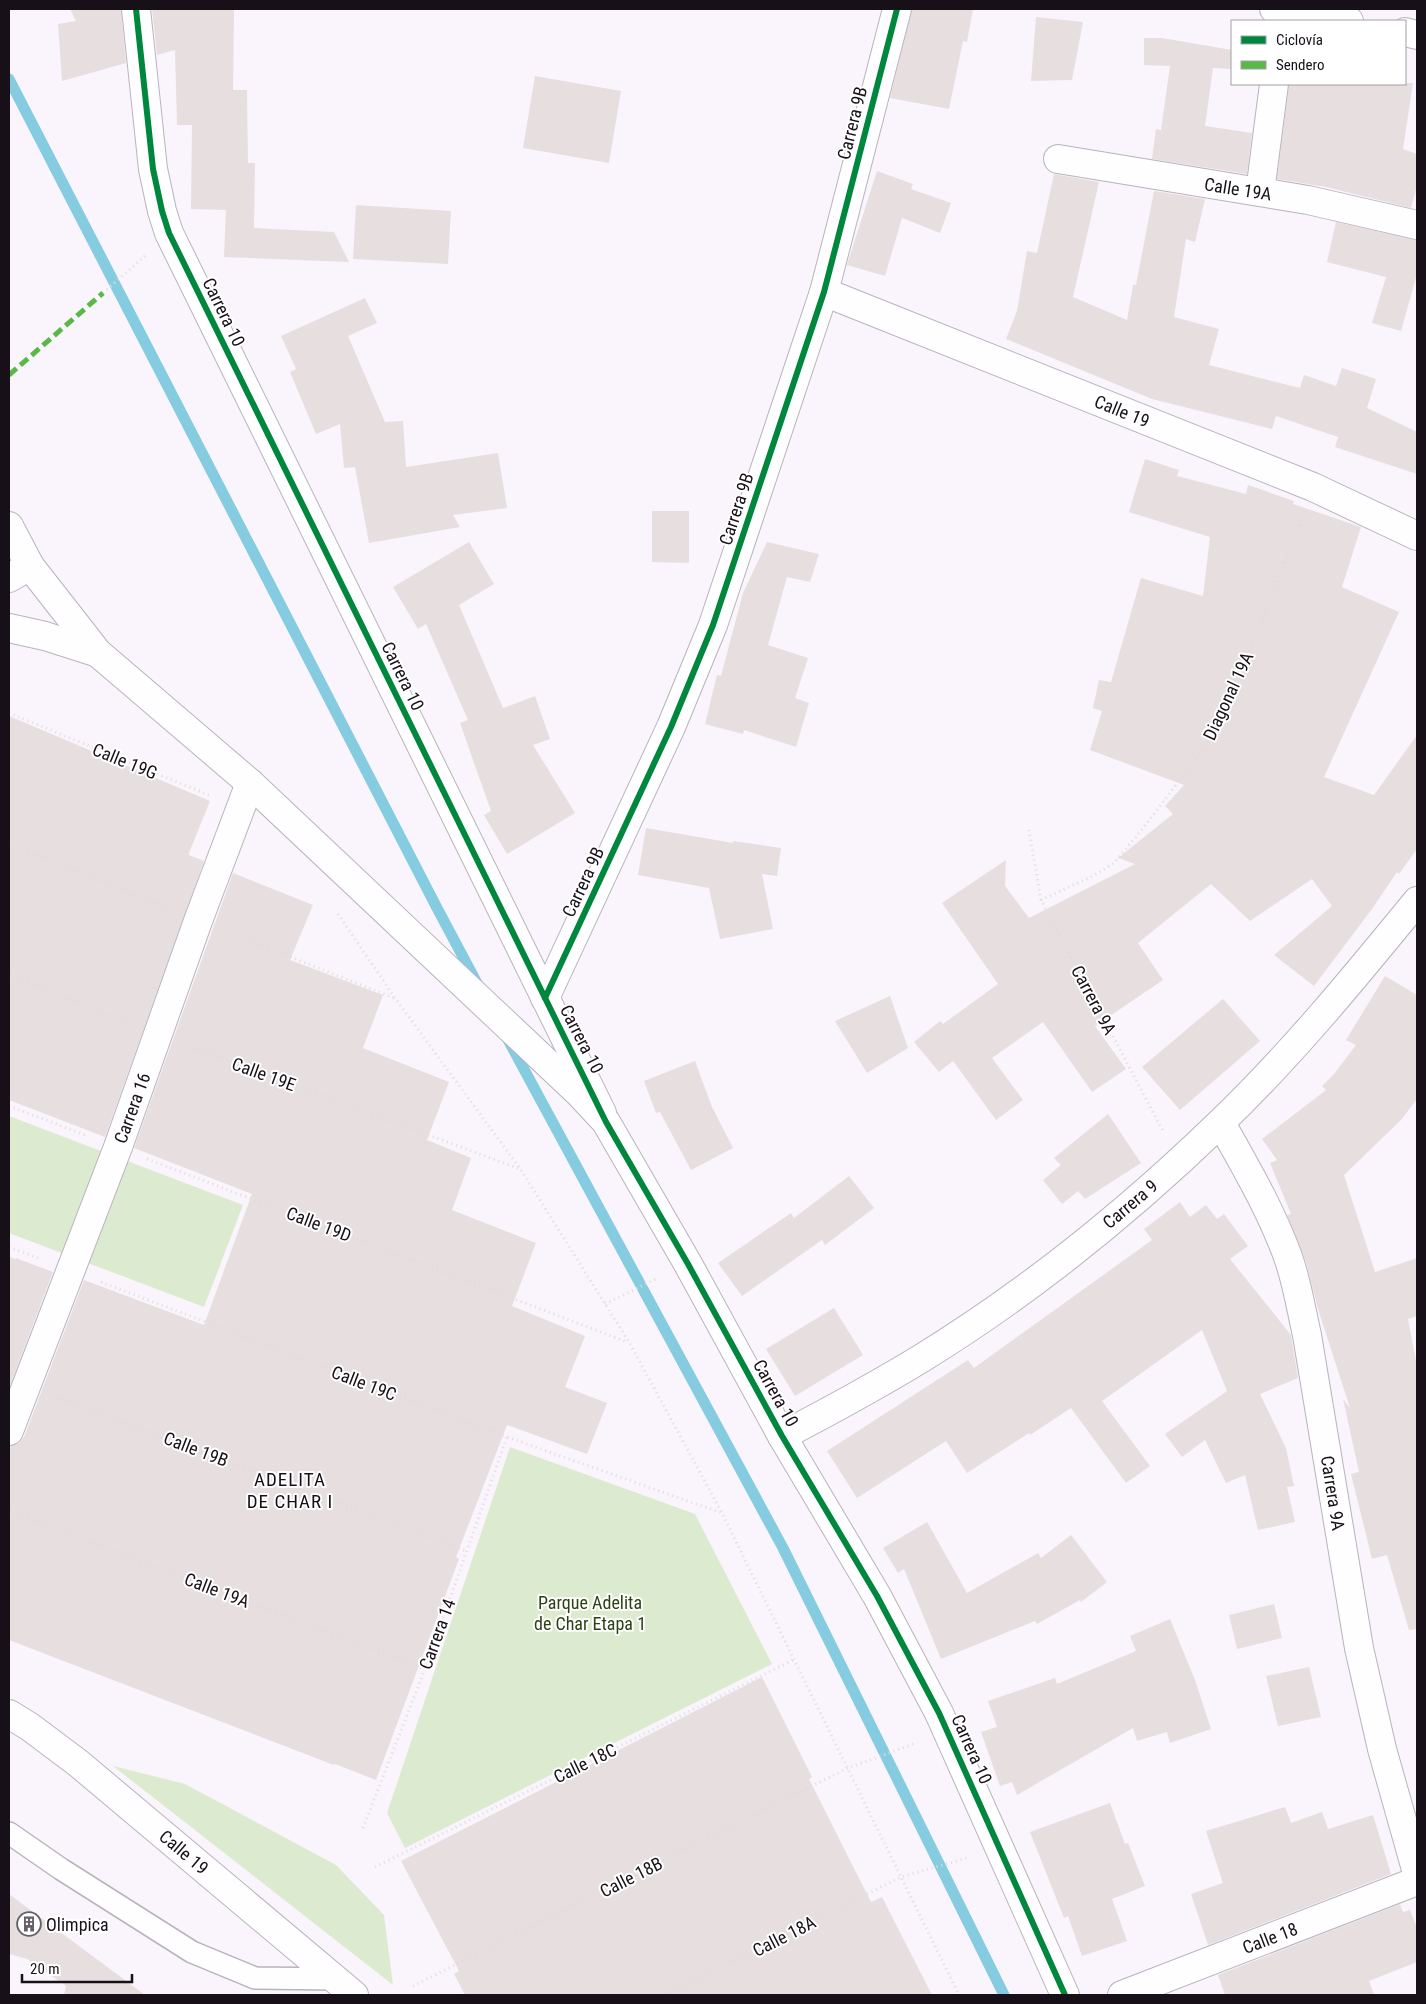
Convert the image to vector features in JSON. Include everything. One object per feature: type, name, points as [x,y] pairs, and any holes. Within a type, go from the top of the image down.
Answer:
[{"type":"street","name":"Carrera 10","points":[[136,9],[153,169],[169,233],[606,1122],[688,1264],[782,1436],[877,1596],[939,1713],[1065,1995]]},
{"type":"street","name":"Carrera 9B","points":[[545,998],[671,727],[713,625],[824,292],[897,9]]},
{"type":"street","points":[[1280,13],[1338,16]]},
{"type":"street","points":[[1260,192],[1274,85]]},
{"type":"street","name":"Calle 19A","points":[[1058,159],[1348,208],[1417,225]]},
{"type":"street","name":"Calle 19","points":[[824,292],[1313,487],[1417,536]]},
{"type":"street","name":"Carrera 10","points":[[9,526],[19,572],[98,653],[246,796],[475,996],[579,1093],[606,1122]]},
{"type":"street","points":[[9,628],[45,636],[98,653]]},
{"type":"street","name":"Carrera 16","points":[[9,1430],[118,1147],[198,920],[246,796]]},
{"type":"street","name":"Carrera 9","points":[[782,1436],[854,1398],[923,1357],[991,1312],[1119,1215],[1220,1123],[1299,1041],[1417,901]]},
{"type":"street","name":"Carrera 9A","points":[[1220,1123],[1244,1163],[1276,1228],[1296,1286],[1307,1336],[1359,1648],[1382,1750],[1417,1873]]},
{"type":"street","name":"Calle 19","points":[[9,1714],[30,1727],[78,1763],[345,1987]]},
{"type":"street","name":"Calle 18","points":[[1122,1995],[1417,1881]]},
{"type":"lane","points":[[9,1833],[61,1869],[192,1952],[255,1978],[345,1987]]},
{"type":"path","points":[[103,293],[126,273]]},
{"type":"path","points":[[334,907],[395,998],[522,1170],[628,1342],[722,1513],[959,1995]]},
{"type":"path","points":[[604,1304],[655,1280]]},
{"type":"green space","points":[[9,1116],[243,1205],[204,1307],[9,1233]]},
{"type":"green space","name":"Parque Adelita de Char Etapa 1","points":[[510,1447],[695,1514],[772,1664],[405,1848],[387,1813]]},
{"type":"green space","points":[[113,1766],[185,1784],[336,1865],[384,1915],[393,1985]]},
{"type":"building","points":[[70,9],[121,9],[126,63],[62,81],[58,24],[76,21]]},
{"type":"building","points":[[152,9],[234,9],[233,90],[247,90],[248,163],[255,163],[254,228],[334,232],[349,262],[224,257],[226,210],[191,209],[192,125],[177,125],[175,50],[157,55]]},
{"type":"building","points":[[912,9],[973,9],[967,42],[963,41],[949,109],[890,98]]},
{"type":"building","points":[[1036,17],[1083,22],[1072,80],[1031,81]]},
{"type":"building","points":[[1144,38],[1162,38],[1231,50],[1231,69],[1213,68],[1205,126],[1252,133],[1247,174],[1152,159],[1156,129],[1161,130],[1170,66],[1144,65]]},
{"type":"building","points":[[535,76],[621,91],[609,163],[523,148]]},
{"type":"building","points":[[1406,83],[1413,83],[1403,149],[1417,154],[1417,186],[1411,208],[1326,187],[1277,179],[1289,85],[1406,85]]},
{"type":"building","points":[[877,171],[913,184],[911,189],[951,203],[940,233],[902,218],[885,276],[847,265]]},
{"type":"building","points":[[1054,174],[1099,182],[1073,297],[1127,320],[1133,285],[1136,285],[1154,191],[1205,199],[1195,242],[1186,239],[1174,317],[1219,329],[1209,365],[1300,388],[1304,375],[1336,386],[1342,368],[1376,379],[1367,408],[1417,432],[1417,474],[1335,447],[1338,437],[1276,416],[1272,429],[1152,399],[1006,339],[1017,311],[1027,251],[1037,253]]},
{"type":"building","points":[[356,205],[451,211],[448,264],[353,259]]},
{"type":"building","points":[[1336,222],[1417,240],[1417,274],[1401,331],[1372,323],[1386,277],[1327,262]]},
{"type":"building","points":[[365,298],[377,323],[348,336],[385,422],[403,421],[406,467],[498,453],[507,508],[453,515],[460,527],[369,543],[355,467],[344,468],[340,424],[316,434],[290,372],[296,369],[281,336]]},
{"type":"building","points":[[1145,459],[1179,470],[1177,476],[1246,494],[1248,485],[1294,501],[1293,504],[1361,527],[1342,587],[1399,612],[1324,777],[1374,795],[1417,735],[1417,849],[1399,874],[1397,872],[1372,909],[1314,986],[1274,955],[1332,906],[1312,879],[1250,921],[1211,884],[1138,943],[1163,980],[1095,1026],[1126,1069],[1092,1092],[1043,1022],[992,1058],[1023,1100],[996,1120],[953,1061],[939,1072],[914,1042],[940,1021],[943,1024],[998,984],[942,903],[1006,860],[1005,886],[1029,918],[1135,864],[1118,858],[1173,814],[1165,806],[1184,785],[1090,750],[1102,711],[1093,708],[1099,680],[1111,682],[1141,578],[1203,596],[1210,537],[1129,512]]},
{"type":"building","points":[[652,511],[689,511],[689,563],[652,562]]},
{"type":"building","points":[[469,542],[494,584],[459,605],[503,708],[535,696],[550,739],[533,745],[575,813],[507,854],[484,815],[491,811],[460,723],[468,720],[426,624],[418,629],[393,587]]},
{"type":"building","points":[[767,542],[819,554],[810,582],[787,577],[768,645],[808,658],[795,698],[809,703],[796,747],[744,730],[743,734],[705,724],[717,675],[721,676],[743,593]]},
{"type":"building","points":[[9,716],[210,801],[189,853],[189,855],[204,861],[105,1137],[9,1100]]},
{"type":"building","points":[[646,828],[733,843],[733,841],[781,848],[777,876],[762,874],[773,929],[720,939],[709,888],[638,875]]},
{"type":"building","points":[[233,873],[313,905],[290,960],[383,995],[363,1048],[449,1082],[427,1140],[471,1158],[452,1210],[536,1243],[512,1306],[585,1336],[565,1387],[607,1403],[587,1454],[507,1425],[456,1557],[459,1559],[376,1780],[9,1640],[9,1446],[18,1443],[24,1437],[84,1280],[204,1325],[252,1194],[134,1148]]},
{"type":"building","points":[[1385,976],[1417,995],[1417,1099],[1401,1120],[1344,1175],[1375,1272],[1417,1258],[1417,1316],[1408,1319],[1417,1366],[1417,1629],[1409,1630],[1387,1555],[1372,1559],[1351,1474],[1359,1472],[1343,1399],[1350,1408],[1318,1309],[1306,1262],[1287,1215],[1291,1214],[1270,1163],[1277,1160],[1262,1139],[1326,1090],[1322,1086],[1334,1074],[1356,1045],[1346,1040]]},
{"type":"building","points":[[890,996],[908,1048],[867,1073],[835,1021]]},
{"type":"building","points":[[1223,999],[1260,1041],[1180,1110],[1142,1067]]},
{"type":"building","points":[[695,1061],[712,1107],[733,1148],[691,1170],[660,1112],[656,1113],[644,1081]]},
{"type":"building","points":[[1108,1114],[1141,1163],[1085,1199],[1078,1191],[1062,1204],[1043,1180],[1061,1165],[1054,1158]]},
{"type":"building","points":[[849,1176],[874,1208],[825,1245],[822,1240],[742,1296],[718,1263],[791,1213],[794,1218]]},
{"type":"building","points":[[1180,1202],[1190,1217],[1206,1205],[1217,1219],[1224,1214],[1248,1246],[1230,1259],[1291,1335],[1298,1378],[1260,1394],[1286,1448],[1294,1486],[1287,1487],[1295,1522],[1258,1530],[1245,1475],[1226,1483],[1205,1440],[1182,1457],[1165,1434],[1227,1391],[1202,1330],[1102,1401],[1150,1466],[1126,1483],[1071,1408],[967,1473],[946,1441],[857,1498],[827,1451],[968,1360],[974,1368],[1152,1240],[1144,1229]]},
{"type":"building","points":[[9,1257],[53,1272],[9,1388]]},
{"type":"building","points":[[834,1308],[863,1355],[795,1396],[766,1349]]},
{"type":"building","points":[[927,1522],[967,1593],[1038,1553],[1041,1558],[1071,1535],[1107,1582],[1081,1602],[1080,1600],[1037,1624],[1035,1621],[941,1659],[904,1569],[898,1573],[883,1548]]},
{"type":"building","points":[[1274,1604],[1282,1638],[1237,1649],[1229,1615]]},
{"type":"building","points":[[1170,1619],[1195,1680],[1211,1729],[1170,1743],[1167,1732],[1137,1741],[1133,1728],[1017,1795],[1012,1782],[1000,1786],[981,1732],[997,1727],[988,1701],[1055,1678],[1057,1684],[1136,1651],[1130,1636]]},
{"type":"building","points":[[1309,1667],[1321,1717],[1278,1726],[1266,1676]]},
{"type":"building","points":[[762,1677],[812,1777],[809,1779],[871,1902],[882,1897],[932,1995],[465,1995],[454,1974],[459,1971],[401,1861]]},
{"type":"building","points":[[1110,1803],[1125,1844],[1128,1843],[1145,1886],[1112,1899],[1127,1941],[1082,1956],[1068,1916],[1064,1918],[1030,1832]]},
{"type":"building","points":[[1285,1807],[1291,1823],[1322,1812],[1328,1829],[1373,1815],[1391,1874],[1208,1945],[1191,1894],[1223,1883],[1206,1831]]},
{"type":"building","name":"Olimpica","points":[[9,1894],[145,1995],[64,1995],[66,1986],[27,1959],[9,1954]]},
{"type":"building","points":[[1400,1904],[1403,1912],[1410,1910],[1417,1928],[1417,1962],[1369,1981],[1374,1995],[1225,1995],[1218,1975]]},
{"type":"waterway","points":[[9,79],[478,985]]},
{"type":"waterway","points":[[506,1036],[783,1548],[1004,1995]]},
{"type":"marked path","points":[[9,375],[103,293]]},
{"type":"cycle path","points":[[136,9],[153,169],[169,233],[606,1122],[688,1264],[782,1436],[877,1596],[939,1713],[1065,1995]]},
{"type":"cycle path","points":[[545,998],[671,727],[713,625],[824,292],[897,9]]},
{"type":"place","name":"Olimpica","points":[[29,1924]]},
{"type":"district","name":"ADELITA DE CHAR I","points":[[290,1490]]}]
